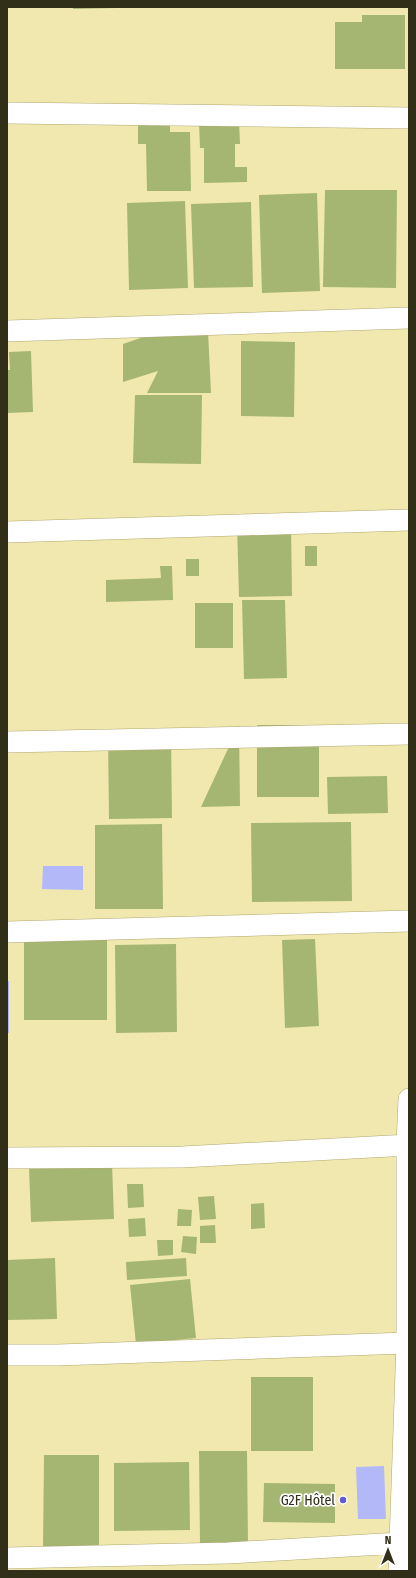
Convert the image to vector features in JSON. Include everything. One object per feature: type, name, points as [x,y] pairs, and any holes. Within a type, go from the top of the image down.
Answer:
[{"type":"street","points":[[7,113],[409,118]]},
{"type":"street","points":[[7,331],[409,318]]},
{"type":"street","points":[[7,532],[409,520]]},
{"type":"street","points":[[7,742],[409,734]]},
{"type":"street","points":[[7,932],[409,921]]},
{"type":"street","points":[[399,1571],[407,1343],[409,1099]]},
{"type":"street","points":[[7,1158],[182,1157],[408,1145]]},
{"type":"street","points":[[7,1355],[66,1355],[407,1343]]},
{"type":"street","points":[[7,1558],[228,1553],[400,1543]]},
{"type":"water","points":[[43,866],[83,866],[83,890],[42,889]]},
{"type":"water","points":[[7,981],[9,981],[9,1033],[7,1033]]},
{"type":"water","points":[[384,1466],[386,1519],[358,1519],[356,1467]]},
{"type":"building","points":[[73,7],[117,7],[117,8],[73,9]]},
{"type":"building","points":[[362,15],[405,15],[405,69],[335,69],[335,22],[362,22]]},
{"type":"building","points":[[239,121],[240,144],[235,144],[235,167],[247,167],[247,182],[204,183],[204,148],[200,148],[199,122]]},
{"type":"building","points":[[138,124],[170,124],[170,132],[190,132],[191,191],[147,191],[146,144],[138,144]]},
{"type":"building","points":[[325,190],[397,190],[396,288],[323,287]]},
{"type":"building","points":[[317,193],[320,291],[262,293],[259,195]]},
{"type":"building","points":[[185,201],[188,288],[129,290],[127,203]]},
{"type":"building","points":[[251,202],[253,287],[194,288],[191,204]]},
{"type":"building","points":[[208,331],[211,393],[147,393],[158,371],[123,382],[123,344],[152,334]]},
{"type":"building","points":[[241,341],[295,342],[294,417],[241,416]]},
{"type":"building","points":[[31,351],[33,412],[7,413],[7,370],[10,370],[9,352]]},
{"type":"building","points":[[135,395],[202,395],[201,464],[133,463]]},
{"type":"building","points":[[291,523],[292,596],[239,597],[237,524]]},
{"type":"building","points":[[305,546],[317,546],[317,566],[305,566]]},
{"type":"building","points":[[186,559],[199,559],[199,576],[186,576]]},
{"type":"building","points":[[160,566],[172,566],[173,600],[106,602],[106,580],[161,578]]},
{"type":"building","points":[[242,600],[285,600],[287,678],[244,679]]},
{"type":"building","points":[[195,603],[233,603],[233,648],[195,648]]},
{"type":"building","points":[[239,725],[240,806],[201,807]]},
{"type":"building","points":[[257,725],[319,725],[319,797],[257,797]]},
{"type":"building","points":[[171,734],[172,818],[109,819],[108,735]]},
{"type":"building","points":[[387,776],[388,813],[328,814],[327,777]]},
{"type":"building","points":[[351,822],[352,901],[252,902],[251,823]]},
{"type":"building","points":[[162,824],[163,909],[95,909],[95,825]]},
{"type":"building","points":[[24,936],[107,936],[107,1020],[24,1020]]},
{"type":"building","points":[[315,939],[319,1026],[285,1028],[282,940]]},
{"type":"building","points":[[176,944],[177,1032],[116,1033],[115,945]]},
{"type":"building","points":[[112,1164],[114,1219],[31,1222],[29,1167]]},
{"type":"building","points":[[127,1184],[143,1184],[144,1207],[128,1208]]},
{"type":"building","points":[[214,1196],[216,1219],[200,1220],[198,1197]]},
{"type":"building","points":[[264,1203],[265,1228],[251,1229],[251,1204]]},
{"type":"building","points":[[178,1209],[192,1210],[191,1226],[177,1226]]},
{"type":"building","points":[[145,1218],[146,1236],[129,1237],[128,1219]]},
{"type":"building","points":[[215,1225],[216,1243],[200,1243],[200,1226]]},
{"type":"building","points":[[183,1236],[197,1237],[196,1254],[181,1252]]},
{"type":"building","points":[[157,1240],[173,1240],[173,1255],[158,1256]]},
{"type":"building","points":[[55,1258],[57,1319],[7,1320],[7,1260]]},
{"type":"building","points":[[186,1258],[187,1276],[127,1280],[126,1262]]},
{"type":"building","points":[[190,1279],[196,1338],[136,1344],[130,1285]]},
{"type":"building","points":[[251,1377],[313,1377],[313,1451],[251,1451]]},
{"type":"building","points":[[199,1451],[247,1451],[248,1544],[200,1544]]},
{"type":"building","points":[[44,1455],[99,1455],[99,1547],[43,1547]]},
{"type":"building","points":[[189,1462],[190,1530],[114,1531],[114,1463]]},
{"type":"building","points":[[264,1483],[335,1484],[335,1523],[263,1522]]},
{"type":"place","name":"G2F Hôtel","points":[[343,1500]]}]
